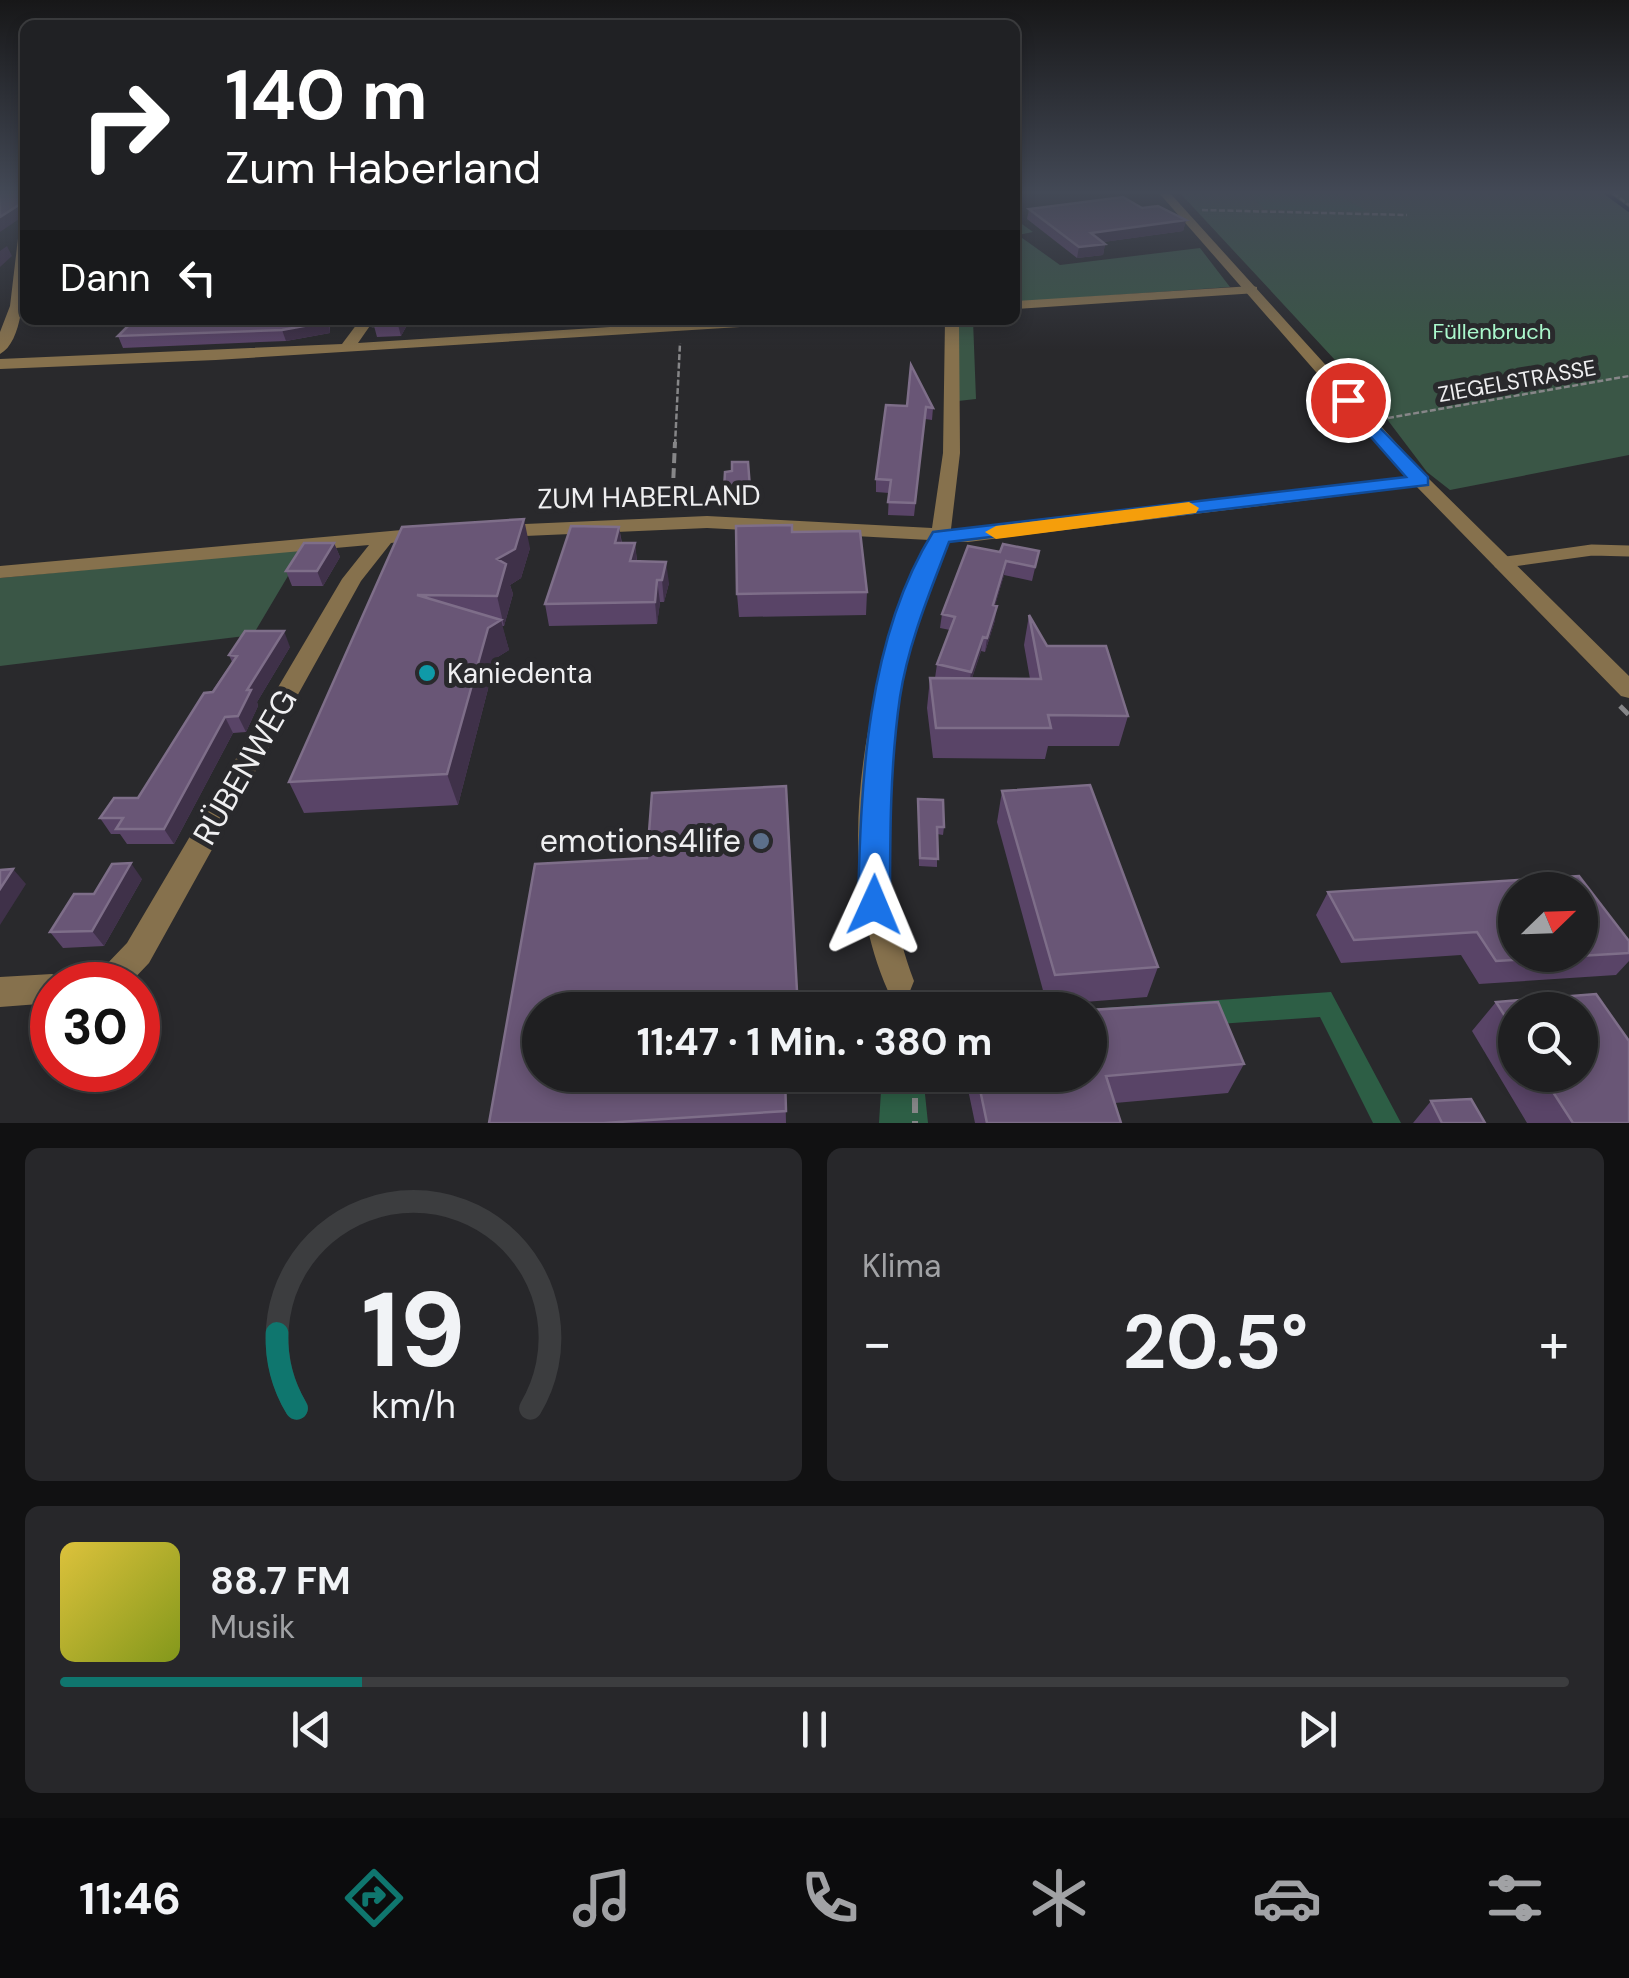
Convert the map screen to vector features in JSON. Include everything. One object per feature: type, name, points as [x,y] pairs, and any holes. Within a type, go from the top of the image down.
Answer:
[{"type":"street","points":[[1213,245],[1421,481],[1629,690]]},
{"type":"street","points":[[0,350],[17,306],[20,278]]},
{"type":"street","points":[[1020,305],[1252,290]]},
{"type":"street","points":[[347,347],[363,325]]},
{"type":"street","points":[[0,364],[711,325]]},
{"type":"street","points":[[899,981],[883,947],[874,905],[876,786],[887,693],[909,616],[940,536],[953,410],[952,325]]},
{"type":"street","name":"ZUM HABERLAND","points":[[0,572],[386,536],[671,523],[748,522],[940,536],[1421,481]]},
{"type":"street","name":"RÜBENWEG","points":[[130,962],[138,954],[352,579],[386,536]]},
{"type":"street","points":[[0,992],[30,990]]},
{"type":"lane","points":[[1499,562],[1592,550],[1629,551]]},
{"type":"path","points":[[671,523],[680,327]]},
{"type":"path","name":"ZIEGELSTRASSE","points":[[1366,420],[1459,409],[1629,376]]},
{"type":"path","points":[[915,1092],[915,1123]]},
{"type":"green space","points":[[1020,245],[1033,245],[1060,265],[1200,248],[1230,287],[1020,302]]},
{"type":"green space","name":"Füllenbruch","points":[[1229,245],[1629,245],[1629,455],[1450,490],[1427,472],[1374,402]]},
{"type":"green space","points":[[956,325],[973,325],[976,399],[958,401]]},
{"type":"green space","points":[[304,549],[253,635],[0,666],[0,578]]},
{"type":"green space","points":[[1331,992],[1401,1123],[1373,1123],[1320,1017],[1107,1032],[1107,1008]]},
{"type":"green space","points":[[881,1092],[925,1092],[928,1123],[879,1123]]},
{"type":"building","points":[[129,325],[310,325],[282,330],[118,336]]},
{"type":"building","points":[[911,365],[933,408],[926,407],[915,503],[888,502],[891,480],[876,479],[886,405],[907,406]]},
{"type":"building","points":[[732,462],[748,462],[750,488],[724,490],[725,472],[732,471]]},
{"type":"building","name":"Kaniedenta","points":[[524,519],[515,549],[497,559],[506,564],[497,596],[417,595],[501,620],[488,628],[447,774],[289,782],[402,527]]},
{"type":"building","points":[[792,525],[792,532],[860,531],[867,592],[737,594],[736,526]]},
{"type":"building","points":[[571,526],[619,527],[615,543],[635,543],[630,561],[666,562],[662,580],[657,580],[655,602],[545,604]]},
{"type":"building","points":[[304,543],[334,543],[317,571],[286,571]]},
{"type":"building","points":[[1003,544],[1039,551],[1035,567],[1006,561],[987,638],[983,637],[971,672],[937,664],[955,617],[942,614],[968,546],[1000,552]]},
{"type":"building","points":[[1029,615],[1047,646],[1106,646],[1128,716],[1048,715],[1051,728],[936,728],[930,678],[1041,679]]},
{"type":"building","points":[[245,631],[284,631],[247,690],[251,690],[238,716],[225,717],[164,829],[116,829],[123,818],[100,818],[114,798],[138,798],[204,693],[213,692],[237,656],[229,655]]},
{"type":"building","points":[[1090,785],[1158,967],[1055,975],[1002,791]]},
{"type":"building","points":[[786,786],[797,992],[522,992],[522,1092],[785,1092],[786,1111],[604,1123],[489,1123],[535,864],[647,858],[652,793]]},
{"type":"building","points":[[918,799],[943,800],[944,827],[937,827],[938,859],[920,858]]},
{"type":"building","points":[[131,863],[92,931],[50,932],[74,894],[94,894],[112,864]]},
{"type":"building","points":[[13,869],[0,889],[0,870]]},
{"type":"building","points":[[1498,881],[1498,961],[1477,932],[1354,940],[1328,892]]},
{"type":"building","points":[[1598,901],[1629,941],[1629,953],[1598,955]]},
{"type":"building","points":[[1598,997],[1629,1041],[1629,1123],[1573,1123],[1553,1092],[1598,1092]]},
{"type":"building","points":[[1218,1002],[1244,1064],[1107,1076],[1107,1009]]},
{"type":"building","points":[[1107,1079],[1121,1123],[987,1123],[981,1092],[1107,1092]]},
{"type":"building","points":[[1471,1099],[1485,1123],[1442,1123],[1431,1101]]},
{"type":"slow traffic","points":[[996,532],[1189,508]]},
{"type":"place","name":"Kaniedenta","points":[[427,673]]},
{"type":"place","name":"emotions4life","points":[[761,841]]},
{"type":"route","points":[[874,905],[876,786],[887,693],[913,605],[940,536],[968,536],[1421,481],[1348,400]]}]
